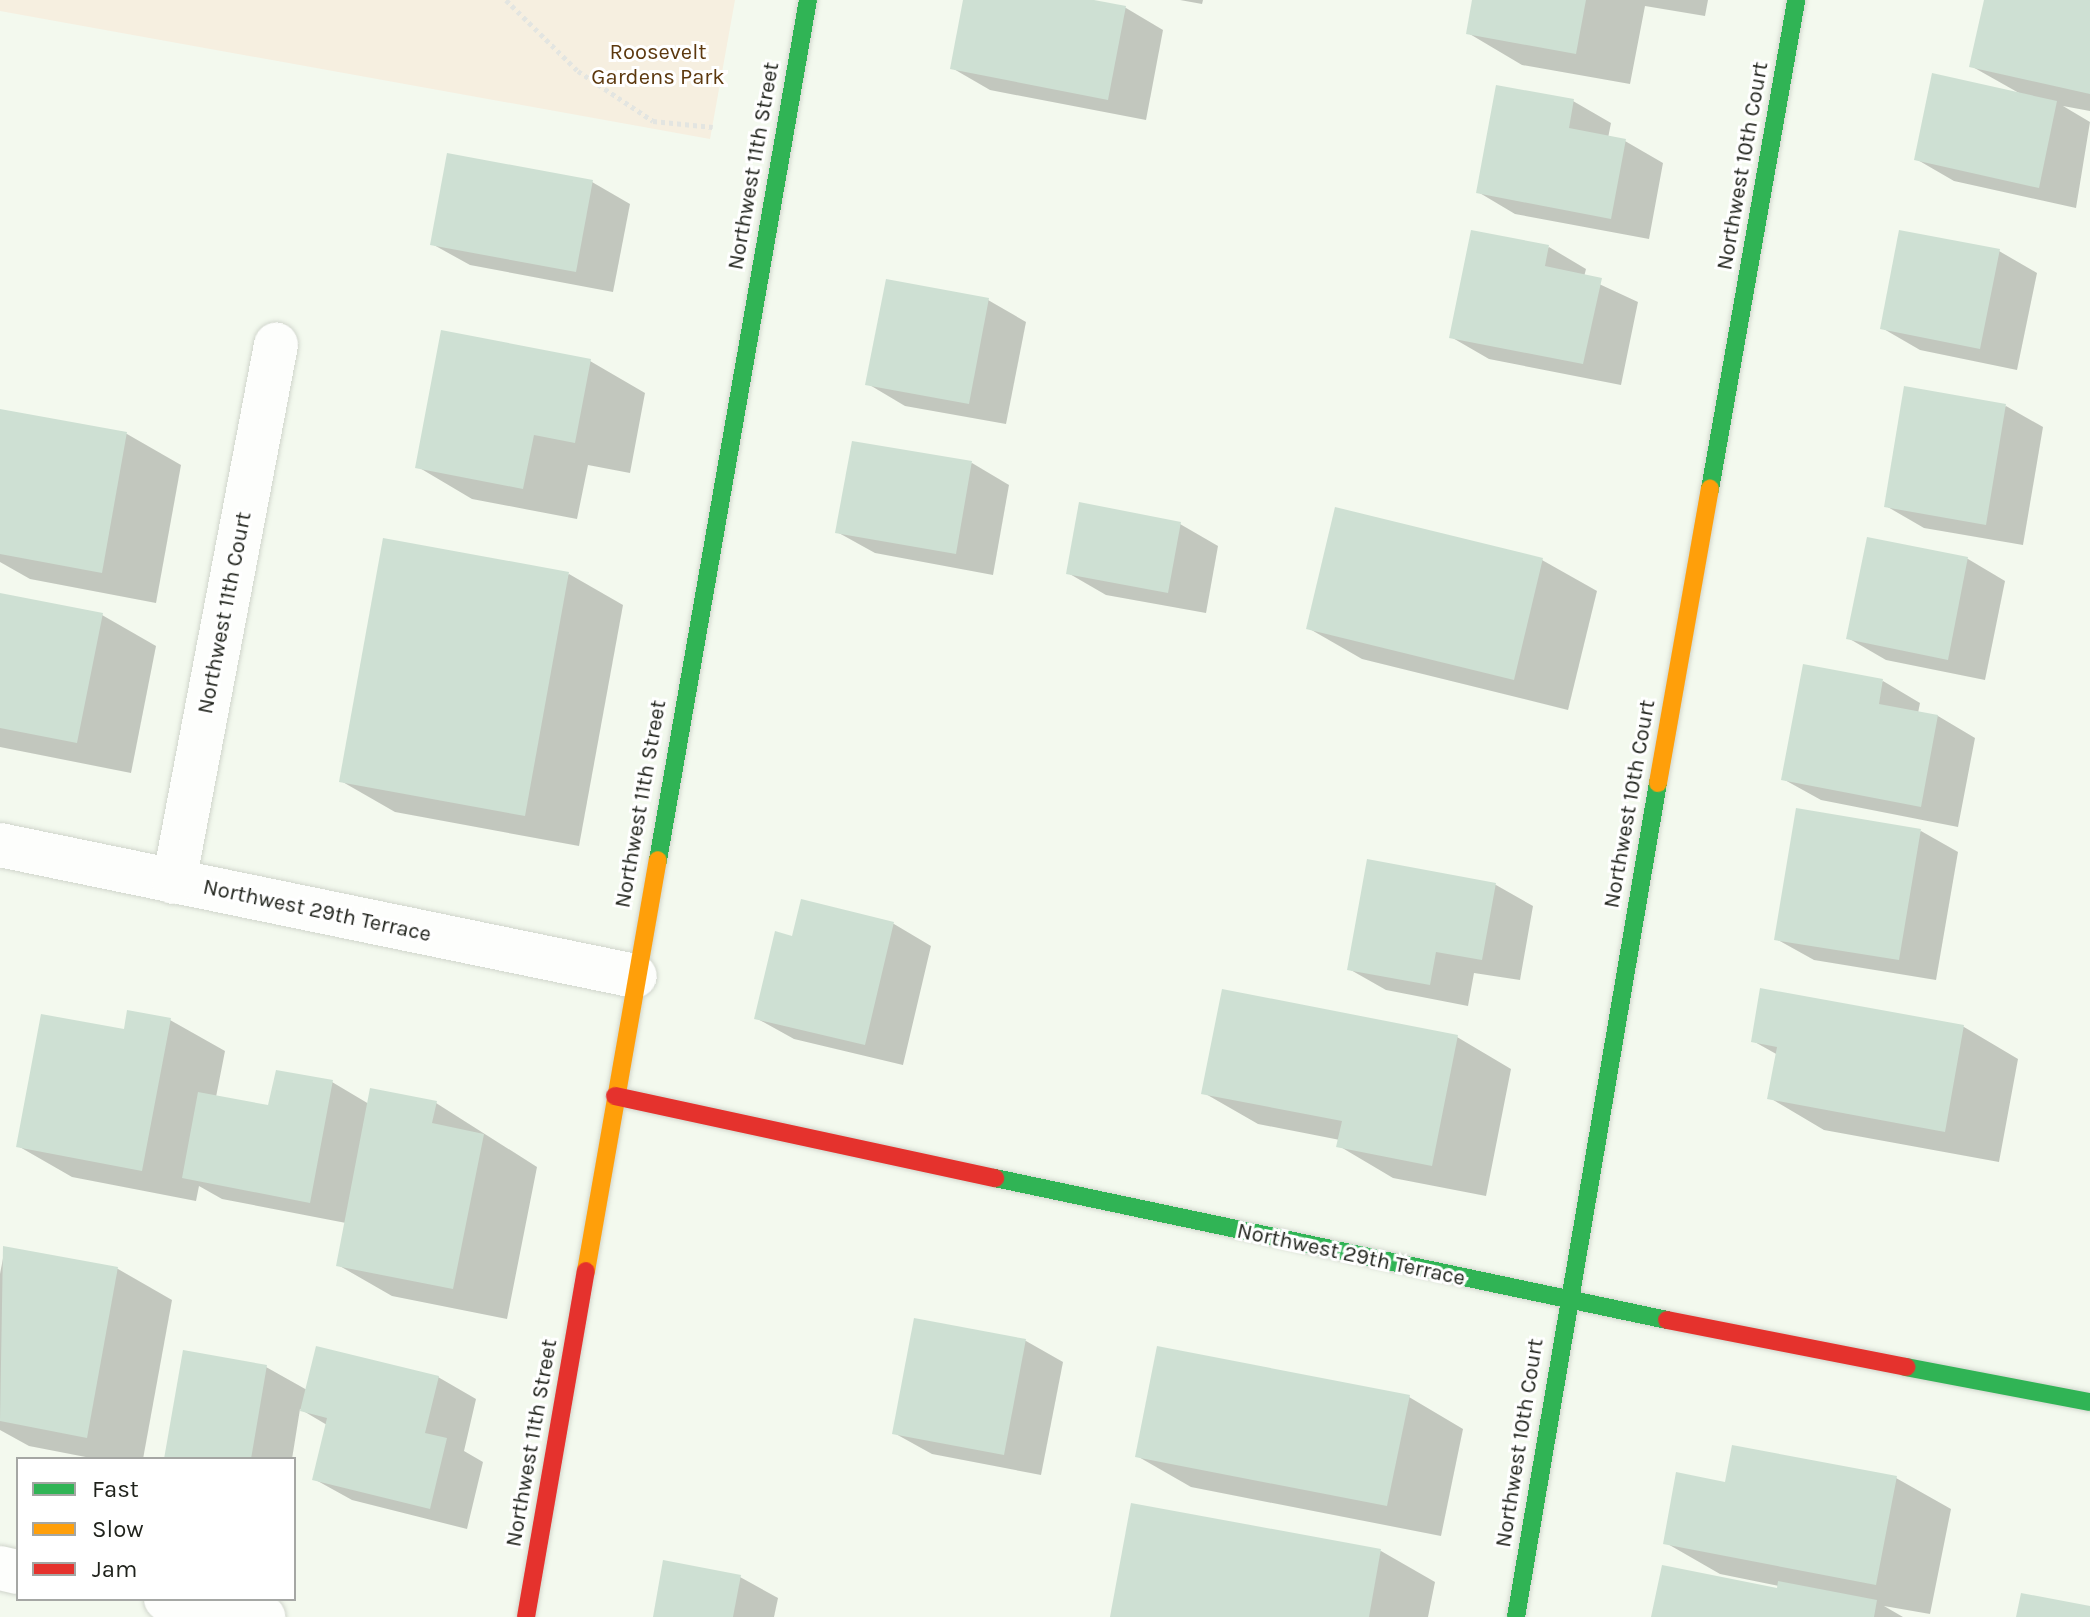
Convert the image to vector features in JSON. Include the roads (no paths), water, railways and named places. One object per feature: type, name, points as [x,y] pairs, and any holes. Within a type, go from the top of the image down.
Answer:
[{"type":"street","name":"Northwest 11th Street","points":[[526,1617],[635,976],[808,0]]},
{"type":"street","name":"Northwest 10th Court","points":[[1516,1617],[1566,1301],[1796,0]]},
{"type":"street","name":"Northwest 11th Court","points":[[174,882],[276,345]]},
{"type":"street","name":"Northwest 29th Terrace","points":[[0,845],[635,976]]},
{"type":"street","name":"Northwest 29th Terrace","points":[[615,1096],[1566,1301],[2090,1402]]},
{"type":"street","points":[[177,1601],[263,1617]]},
{"type":"park label","name":"Roosevelt Gardens Park","points":[[658,64]]}]
